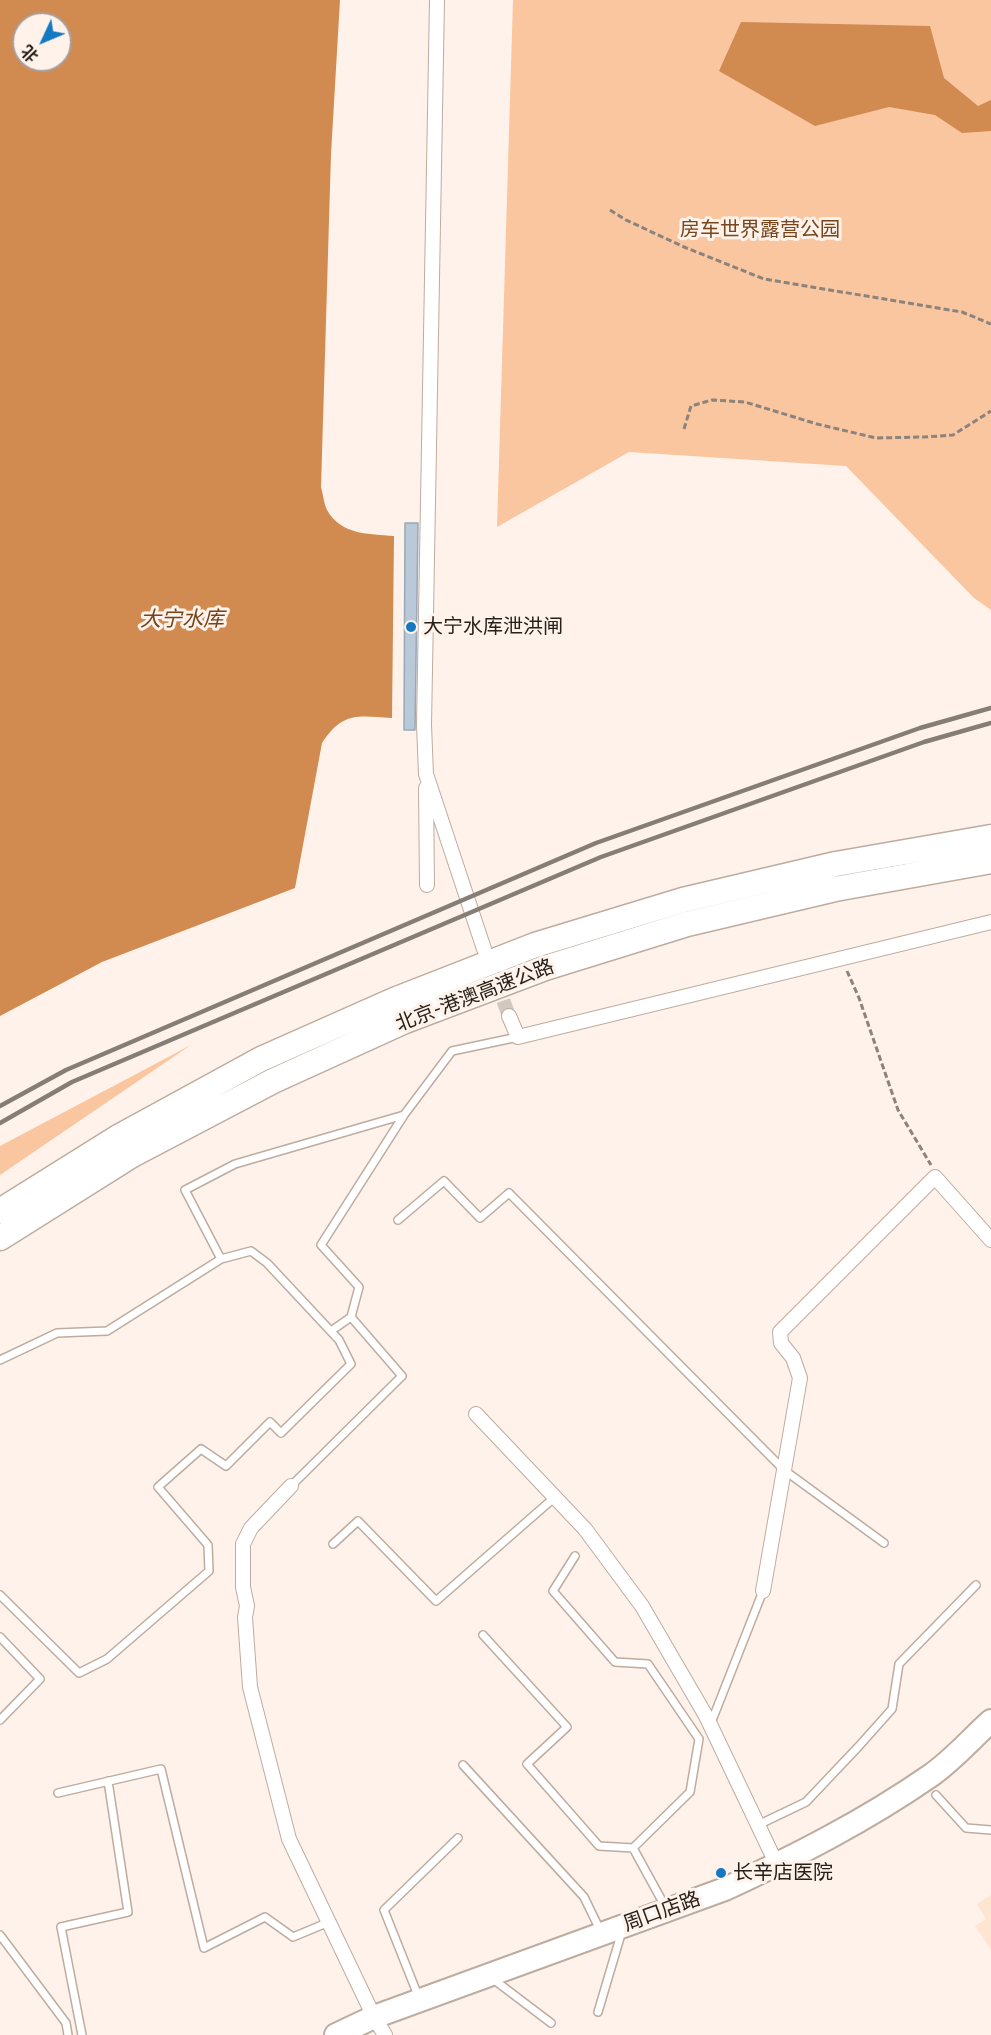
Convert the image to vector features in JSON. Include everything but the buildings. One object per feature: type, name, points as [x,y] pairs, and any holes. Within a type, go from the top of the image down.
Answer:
[{"type":"highway","name":"北京-港澳高速公路","points":[[0,1211],[120,1136],[261,1059],[394,1000],[535,945],[683,900],[836,864],[985,836]]},
{"type":"highway","name":"北京-港澳高速公路","points":[[0,1238],[132,1155],[273,1081],[416,1017],[545,968],[687,924],[836,889],[991,861]]},
{"type":"highway","name":"周口店路","points":[[336,2035],[380,2026],[420,2000],[725,1889],[777,1865],[854,1825],[932,1775],[991,1721]]},
{"type":"street","points":[[427,885],[424,725],[437,0]]},
{"type":"street","points":[[426,774],[484,949]]},
{"type":"street","points":[[509,1016],[518,1037],[991,922]]},
{"type":"street","points":[[763,1591],[800,1378],[793,1358],[782,1343],[780,1332],[935,1177],[991,1240]]},
{"type":"street","points":[[476,1414],[585,1529],[642,1606],[710,1725],[777,1865]]},
{"type":"street","points":[[291,1486],[251,1528],[243,1544],[243,1587],[247,1606],[245,1617],[250,1687],[289,1839],[380,2026]]},
{"type":"lane","points":[[331,1331],[351,1317],[359,1287],[321,1245],[404,1115],[452,1051],[518,1037]]},
{"type":"lane","points":[[221,1259],[185,1190],[234,1164],[404,1115]]},
{"type":"lane","points":[[398,1220],[444,1181],[480,1218],[508,1193],[784,1470],[884,1543]]},
{"type":"lane","points":[[0,1360],[57,1334],[107,1331],[221,1259],[250,1251],[267,1263],[331,1331],[339,1340],[351,1364],[281,1433],[270,1422],[226,1466],[201,1449],[158,1487],[208,1545],[208,1571],[107,1659],[79,1673],[0,1595]]},
{"type":"lane","points":[[291,1486],[402,1376],[351,1317]]},
{"type":"lane","points":[[333,1544],[358,1521],[436,1601],[555,1497]]},
{"type":"lane","points":[[483,1635],[567,1727],[526,1764],[599,1846],[633,1848],[690,1792],[699,1739],[648,1664],[615,1662],[553,1591],[575,1556]]},
{"type":"lane","points":[[758,1825],[806,1802],[859,1746],[892,1709],[899,1664],[976,1585]]},
{"type":"lane","points":[[710,1725],[763,1591]]},
{"type":"lane","points":[[0,1637],[40,1679],[0,1720]]},
{"type":"lane","points":[[463,1765],[584,1897],[602,1934]]},
{"type":"lane","points":[[58,1793],[161,1769],[204,1948],[265,1917],[293,1937],[329,1922]]},
{"type":"lane","points":[[82,2035],[61,1927],[128,1912],[108,1781]]},
{"type":"lane","points":[[936,1795],[966,1828],[991,1830]]},
{"type":"lane","points":[[420,2000],[384,1910],[458,1838]]},
{"type":"lane","points":[[633,1848],[667,1910]]},
{"type":"lane","points":[[598,2012],[623,1926]]},
{"type":"lane","points":[[0,1935],[66,2023],[68,2035]]},
{"type":"lane","points":[[488,1975],[551,2023]]},
{"type":"path","points":[[610,210],[684,247],[765,279],[962,312],[991,324]]},
{"type":"path","points":[[684,429],[691,406],[712,400],[745,402],[876,438],[953,435],[991,411]]},
{"type":"path","points":[[842,958],[859,998],[898,1110],[931,1165],[935,1177]]},
{"type":"shaded area","points":[[991,1895],[991,1950],[975,1926],[986,1919],[977,1904]]},
{"type":"green space","name":"房车世界露营公园","points":[[513,0],[991,0],[991,610],[974,598],[846,466],[629,452],[497,527]]},
{"type":"green space","points":[[191,1045],[0,1175],[0,1146]]},
{"type":"water","name":"大宁水库","points":[[0,0],[340,0],[331,154],[321,487],[327,510],[340,524],[356,532],[394,536],[392,718],[360,717],[344,720],[322,743],[295,888],[102,962],[0,1016]]},
{"type":"water","points":[[741,22],[930,26],[944,78],[978,106],[991,100],[991,131],[962,133],[935,115],[889,107],[815,126],[719,71]]},
{"type":"tunnel","points":[[496,981],[509,1016]]},
{"type":"railway","points":[[0,1106],[66,1070],[596,843],[920,728],[991,708]]},
{"type":"railway","points":[[0,1123],[72,1082],[601,857],[924,742],[991,723]]},
{"type":"place","name":"大宁水库泄洪闸","points":[[411,627]]},
{"type":"place","name":"长辛店医院","points":[[721,1873]]}]
